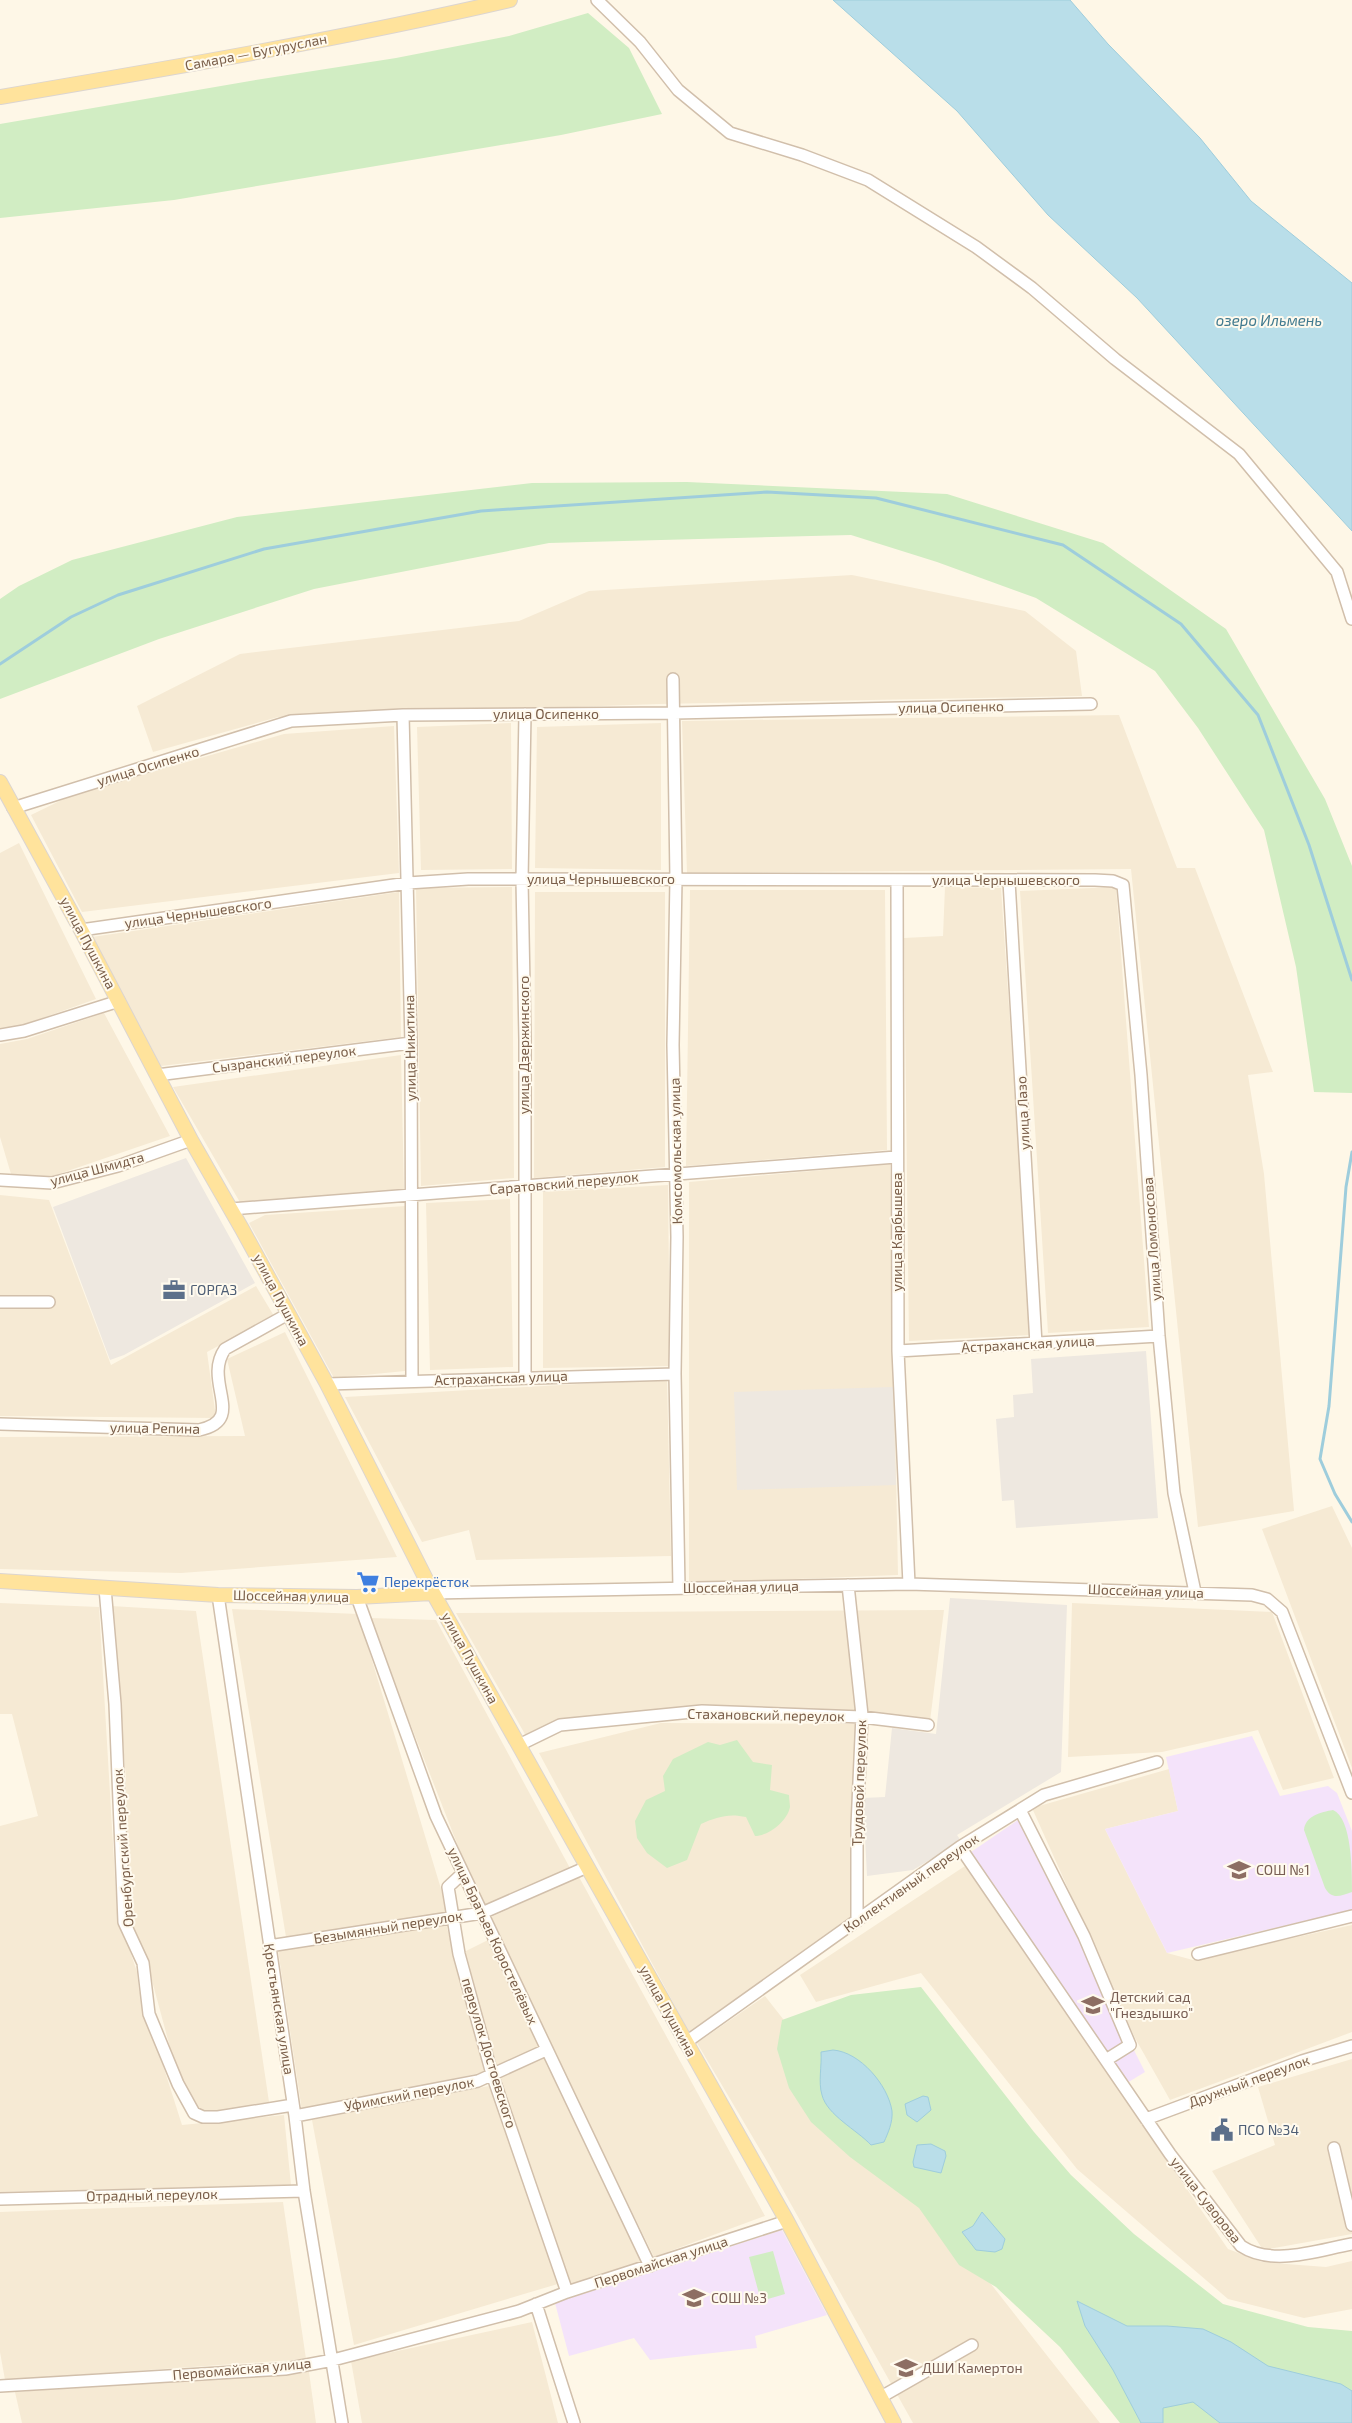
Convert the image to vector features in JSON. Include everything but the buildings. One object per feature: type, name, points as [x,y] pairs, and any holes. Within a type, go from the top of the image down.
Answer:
[{"type":"main road","name":"Самара — Бугуруслан","points":[[0,97],[380,29],[510,0]]},
{"type":"main road","name":"улица Пушкина","points":[[0,782],[119,1001],[191,1140],[327,1384],[433,1592],[685,2043],[787,2221],[894,2423]]},
{"type":"main road","name":"Шоссейная улица","points":[[0,1581],[218,1595],[357,1597],[433,1592]]},
{"type":"street","points":[[597,0],[640,42],[678,90],[730,133],[802,155],[868,180],[976,247],[1032,288],[1115,360],[1238,454],[1337,572],[1352,619]]},
{"type":"street","name":"Комсомольская улица","points":[[673,679],[676,879],[673,1045],[677,1237],[675,1374],[679,1588]]},
{"type":"street","name":"улица Осипенко","points":[[13,808],[291,721],[403,716],[674,713],[1091,704]]},
{"type":"street","name":"улица Дзержинского","points":[[525,1377],[523,1186],[525,1040],[522,880],[526,714]]},
{"type":"street","name":"улица Никитина","points":[[403,716],[408,884],[412,1381]]},
{"type":"street","name":"улица Чернышевского","points":[[81,930],[408,884],[468,880],[1095,880],[1113,881],[1123,885]]},
{"type":"street","name":"улица Карбышева","points":[[897,880],[896,1157],[898,1351],[909,1584]]},
{"type":"street","name":"улица Лазо","points":[[1009,881],[1036,1344]]},
{"type":"street","name":"улица Ломоносова","points":[[1123,885],[1141,1076],[1159,1336],[1174,1493],[1195,1592]]},
{"type":"street","points":[[0,1035],[24,1031],[119,1001]]},
{"type":"street","name":"Сызранский переулок","points":[[157,1075],[410,1043]]},
{"type":"street","name":"улица Шмидта","points":[[0,1180],[52,1183],[118,1166],[191,1140]]},
{"type":"street","name":"Саратовский переулок","points":[[231,1209],[896,1157]]},
{"type":"street","points":[[0,1302],[49,1302]]},
{"type":"street","name":"улица Репина","points":[[0,1424],[199,1430],[212,1427],[222,1420],[224,1409],[218,1384],[219,1358],[225,1348],[288,1314]]},
{"type":"street","name":"Астраханская улица","points":[[898,1351],[1159,1336]]},
{"type":"street","name":"Астраханская улица","points":[[327,1384],[675,1374]]},
{"type":"street","name":"Шоссейная улица","points":[[433,1592],[909,1584],[1252,1595],[1267,1600],[1282,1612],[1352,1793]]},
{"type":"street","name":"Трудовой переулок","points":[[848,1585],[862,1717],[857,1826],[857,1921]]},
{"type":"street","name":"Оренбургский переулок","points":[[105,1588],[115,1704],[124,1922],[143,1963],[149,2014],[178,2084],[194,2113],[203,2117],[218,2117],[294,2111]]},
{"type":"street","name":"Крестьянская улица","points":[[218,1595],[294,2111],[304,2191],[342,2423]]},
{"type":"street","name":"улица Братьев Коростелёвых","points":[[357,1597],[436,1816],[650,2266]]},
{"type":"street","name":"Стахановский переулок","points":[[519,1745],[560,1725],[702,1711],[862,1717],[928,1725]]},
{"type":"street","name":"Коллективный переулок","points":[[685,2043],[960,1846],[1044,1795],[1157,1762]]},
{"type":"street","points":[[1020,1810],[1084,1936],[1130,2045],[1106,2060]]},
{"type":"street","name":"улица Суворова","points":[[960,1846],[1170,2154],[1236,2239],[1249,2251],[1270,2256],[1282,2256],[1352,2244]]},
{"type":"street","name":"Безымянный переулок","points":[[269,1946],[482,1913],[587,1867]]},
{"type":"street","name":"переулок Достоевского","points":[[463,1873],[448,1887],[459,1954],[492,2074],[567,2292]]},
{"type":"street","points":[[1198,1954],[1352,1916]]},
{"type":"street","name":"Дружный переулок","points":[[1146,2119],[1302,2061],[1352,2046]]},
{"type":"street","name":"Уфимский переулок","points":[[294,2111],[478,2081],[546,2050]]},
{"type":"street","points":[[1334,2148],[1352,2224]]},
{"type":"street","name":"Отрадный переулок","points":[[0,2199],[304,2191]]},
{"type":"street","name":"Первомайская улица","points":[[0,2386],[285,2369],[333,2360],[536,2304],[567,2292],[787,2221]]},
{"type":"street","points":[[536,2304],[574,2423]]},
{"type":"street","points":[[881,2397],[972,2345]]},
{"type":"shaded area","points":[[852,575],[1025,611],[1076,651],[1082,696],[659,704],[278,717],[153,752],[137,706],[240,654],[519,621],[589,591]]},
{"type":"shaded area","points":[[1119,715],[1177,868],[1195,868],[1273,1072],[1248,1075],[1264,1174],[1294,1511],[1198,1527],[1131,869],[687,873],[682,721]]},
{"type":"shaded area","points":[[511,723],[512,869],[421,870],[417,727]]},
{"type":"shaded area","points":[[661,723],[661,870],[535,868],[537,727]]},
{"type":"shaded area","points":[[394,726],[399,873],[82,912],[31,815],[72,795],[284,734]]},
{"type":"shaded area","points":[[19,843],[96,999],[20,1026],[0,1028],[0,853]]},
{"type":"shaded area","points":[[512,887],[514,1178],[421,1186],[416,888]]},
{"type":"shaded area","points":[[945,887],[1001,888],[1031,1335],[909,1341],[904,938],[943,936]]},
{"type":"shaded area","points":[[1116,887],[1149,1327],[1048,1333],[1020,891]]},
{"type":"shaded area","points":[[690,890],[885,890],[887,1150],[686,1166]]},
{"type":"shaded area","points":[[399,892],[401,1037],[161,1066],[92,937]]},
{"type":"shaded area","points":[[535,892],[665,892],[665,1167],[534,1178]]},
{"type":"shaded area","points":[[104,1013],[170,1136],[50,1177],[11,1174],[0,1137],[0,1044],[27,1039]]},
{"type":"shaded area","points":[[401,1055],[404,1190],[241,1204],[173,1087]]},
{"type":"shaded area","name":"ГОРГАЗ","points":[[186,1158],[255,1283],[124,1355],[110,1360],[53,1207]]},
{"type":"shaded area","points":[[890,1164],[898,1575],[689,1583],[689,1182]]},
{"type":"shaded area","points":[[668,1185],[670,1366],[543,1368],[543,1192]]},
{"type":"shaded area","points":[[0,1195],[49,1200],[111,1365],[256,1286],[274,1316],[207,1352],[216,1418],[0,1416]]},
{"type":"shaded area","points":[[510,1199],[513,1367],[430,1370],[426,1203]]},
{"type":"shaded area","points":[[406,1206],[405,1371],[334,1378],[249,1223],[265,1215]]},
{"type":"shaded area","points":[[285,1332],[397,1557],[181,1573],[0,1569],[0,1437],[245,1436],[227,1359]]},
{"type":"shaded area","points":[[1146,1351],[1158,1518],[1016,1528],[1014,1500],[1002,1501],[996,1419],[1014,1417],[1013,1395],[1033,1393],[1031,1359]]},
{"type":"shaded area","points":[[667,1379],[671,1556],[476,1560],[469,1530],[422,1542],[345,1397]]},
{"type":"shaded area","points":[[893,1387],[896,1485],[737,1490],[734,1392]]},
{"type":"shaded area","points":[[1332,1506],[1352,1548],[1352,1768],[1262,1529]]},
{"type":"shaded area","points":[[950,1598],[1067,1605],[1061,1772],[957,1835],[961,1841],[913,1870],[867,1876],[863,1798],[885,1797],[892,1728],[936,1734]]},
{"type":"shaded area","points":[[0,1603],[99,1607],[117,1912],[137,1972],[139,1990],[182,2125],[284,2115],[291,2185],[0,2192],[0,1826],[38,1816],[12,1714],[0,1714]]},
{"type":"shaded area","points":[[1072,1603],[1272,1612],[1334,1778],[1283,1790],[1258,1730],[1162,1752],[1068,1757]]},
{"type":"shaded area","points":[[111,1606],[196,1611],[269,2102],[199,2114],[178,2077],[147,1962],[127,1915],[126,1778]]},
{"type":"shaded area","points":[[232,1609],[358,1614],[448,1912],[286,1937]]},
{"type":"shaded area","points":[[944,1610],[930,1721],[582,1717],[526,1736],[456,1613]]},
{"type":"shaded area","points":[[369,1618],[436,1620],[571,1870],[483,1910]]},
{"type":"shaded area","points":[[661,1723],[856,1724],[852,1917],[689,2032],[539,1753]]},
{"type":"shaded area","name":"СОШ №1","points":[[1252,1736],[1280,1796],[1328,1786],[1337,1793],[1352,1831],[1352,1910],[1167,1953],[1105,1829],[1178,1811],[1166,1757]]},
{"type":"shaded area","points":[[1169,1769],[1178,1811],[1105,1829],[1167,1953],[1193,1960],[1352,1925],[1352,2032],[1170,2100],[1135,2038],[1032,1808]]},
{"type":"shaded area","name":"Детский сад \"Гнездышко\"","points":[[1018,1820],[1145,2072],[1127,2083],[971,1852]]},
{"type":"shaded area","points":[[965,1866],[1228,2249],[1262,2262],[1326,2267],[1352,2261],[1352,2309],[1304,2318],[1228,2299],[1077,2169],[921,1973],[816,2002],[800,1975]]},
{"type":"shaded area","points":[[579,1877],[765,2216],[654,2257],[489,1918]]},
{"type":"shaded area","points":[[446,1924],[485,2072],[302,2111],[278,1950]]},
{"type":"shaded area","points":[[488,1940],[643,2263],[571,2284],[494,2069],[464,1952]]},
{"type":"shaded area","points":[[765,1996],[1100,2423],[913,2423],[768,2163],[697,2043]]},
{"type":"shaded area","points":[[1352,2059],[1352,2234],[1263,2250],[1212,2171],[1275,2145],[1258,2087]]},
{"type":"shaded area","points":[[489,2086],[561,2283],[354,2345],[312,2120]]},
{"type":"shaded area","points":[[283,2202],[306,2359],[5,2380],[0,2352],[0,2212]]},
{"type":"shaded area","name":"СОШ №3","points":[[782,2230],[827,2315],[755,2336],[757,2348],[650,2360],[634,2338],[569,2356],[555,2303]]},
{"type":"shaded area","points":[[532,2322],[558,2423],[362,2423],[351,2361]]},
{"type":"shaded area","points":[[309,2372],[316,2423],[22,2423],[15,2392]]},
{"type":"green space","points":[[588,13],[629,48],[662,114],[561,135],[174,200],[0,218],[0,124],[396,58],[509,36]]},
{"type":"green space","points":[[687,482],[947,494],[1103,543],[1226,629],[1325,799],[1352,866],[1352,1093],[1314,1092],[1296,967],[1264,830],[1198,728],[1155,671],[1036,598],[937,562],[851,535],[549,543],[314,589],[159,639],[0,699],[0,599],[19,586],[72,560],[237,517],[532,483]]},
{"type":"green space","points":[[737,1740],[753,1762],[772,1765],[770,1790],[789,1795],[790,1807],[788,1813],[781,1823],[771,1831],[755,1836],[746,1817],[723,1816],[701,1824],[687,1860],[667,1868],[647,1853],[637,1838],[635,1821],[646,1800],[665,1791],[663,1776],[673,1759],[708,1742],[720,1745]]},
{"type":"green space","points":[[1333,1810],[1344,1823],[1350,1846],[1352,1871],[1352,1892],[1337,1896],[1330,1894],[1325,1888],[1304,1830],[1310,1818]]},
{"type":"green space","points":[[921,1987],[1034,2132],[1071,2175],[1134,2234],[1223,2304],[1308,2327],[1352,2331],[1352,2423],[1120,2423],[1060,2347],[996,2287],[959,2265],[919,2208],[850,2157],[811,2122],[789,2088],[777,2049],[782,2020],[851,1995]]},
{"type":"green space","points":[[773,2251],[785,2294],[761,2301],[749,2257]]},
{"type":"water","name":"озеро Ильмень","points":[[833,0],[1070,0],[1108,44],[1200,138],[1251,201],[1352,283],[1352,531],[1137,298],[1048,215],[957,111]]},
{"type":"water","points":[[833,2050],[843,2052],[862,2063],[879,2081],[885,2091],[892,2115],[884,2142],[871,2145],[836,2116],[825,2102],[820,2085],[821,2052]]},
{"type":"water","points":[[923,2096],[928,2097],[931,2110],[917,2122],[907,2115],[905,2104]]},
{"type":"water","points":[[931,2144],[945,2151],[946,2156],[941,2173],[914,2167],[913,2162],[917,2145]]},
{"type":"water","points":[[982,2212],[1005,2239],[1002,2249],[995,2252],[976,2250],[962,2232],[973,2226]]},
{"type":"water","points":[[1077,2301],[1127,2326],[1167,2326],[1203,2329],[1231,2342],[1268,2366],[1341,2384],[1352,2391],[1352,2423],[1220,2423],[1193,2402],[1163,2408],[1163,2423],[1141,2423],[1113,2370],[1085,2326]]},
{"type":"waterway","points":[[0,664],[71,617],[118,595],[264,549],[481,511],[767,492],[876,498],[1063,545],[1181,624],[1258,715],[1309,845],[1352,980]]},
{"type":"waterway","points":[[1352,1152],[1346,1187],[1329,1406],[1320,1459],[1335,1494],[1352,1522]]},
{"type":"place","name":"ГОРГАЗ","points":[[174,1290]]},
{"type":"place","name":"Перекрёсток","points":[[368,1582]]},
{"type":"place","name":"СОШ №1","points":[[1239,1870]]},
{"type":"place","name":"Детский сад \"Гнездышко\"","points":[[1093,2005]]},
{"type":"place","name":"ПСО №34","points":[[1222,2130]]},
{"type":"place","name":"СОШ №3","points":[[694,2298]]},
{"type":"place","name":"ДШИ Камертон","points":[[906,2368]]}]
